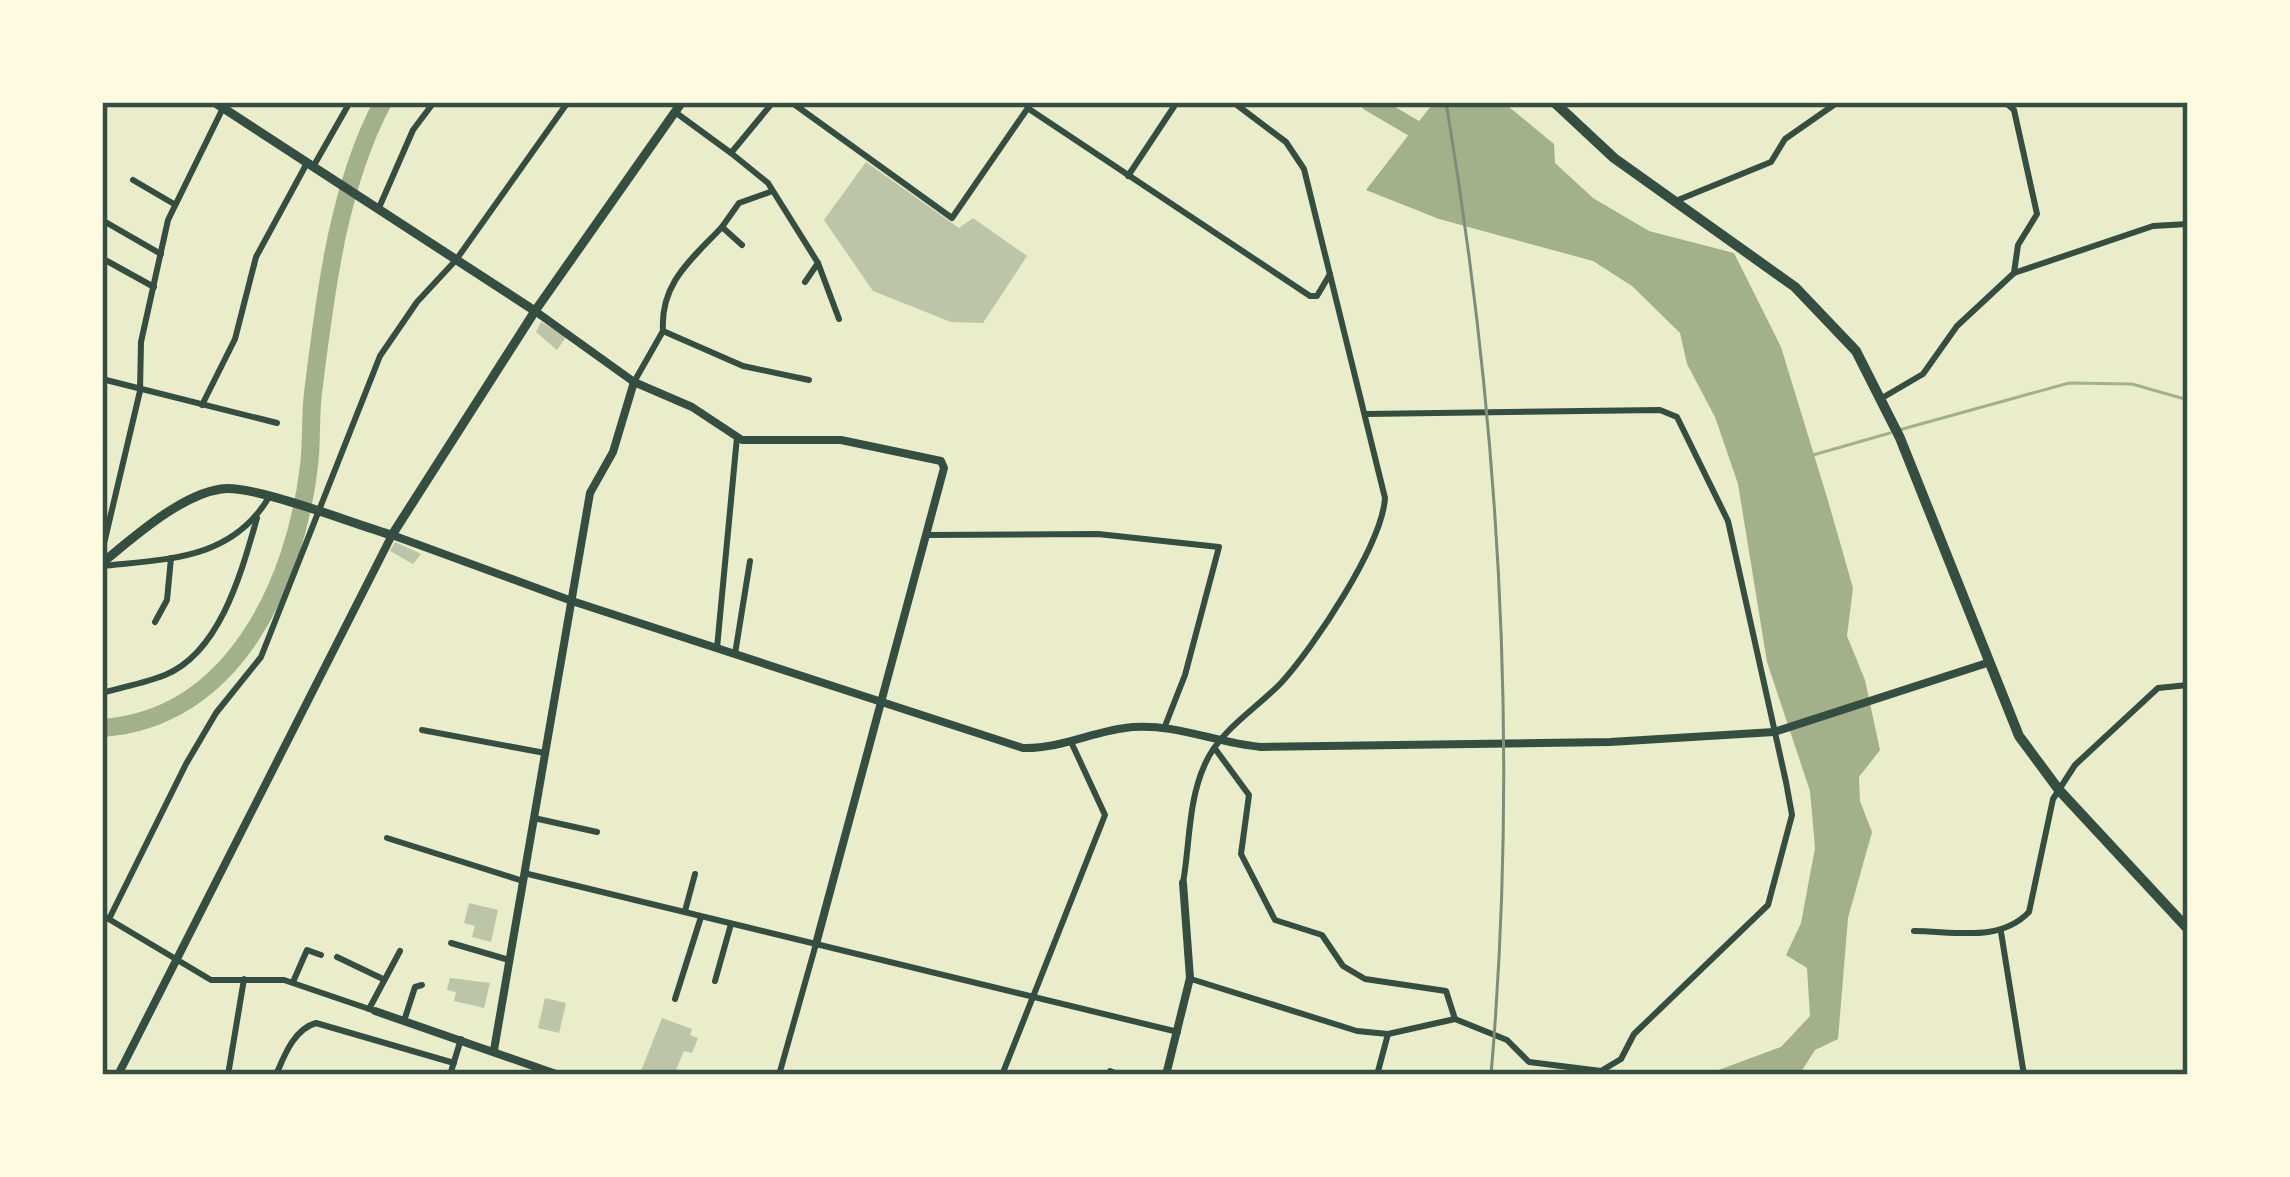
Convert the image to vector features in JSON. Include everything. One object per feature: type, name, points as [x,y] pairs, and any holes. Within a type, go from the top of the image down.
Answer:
[{"type":"highway","points":[[1554,102],[1614,158],[1795,287],[1856,351],[1900,438],[2019,736],[2059,790],[2188,929]]},
{"type":"main road","points":[[218,105],[535,311]]},
{"type":"main road","points":[[102,564],[198,497],[221,489],[268,497],[392,535],[535,311],[676,106]]},
{"type":"street","points":[[378,210],[413,130],[434,102]]},
{"type":"street","points":[[559,1075],[292,982],[211,980],[105,917],[196,747],[261,657],[321,516],[359,398],[380,356],[417,302],[456,260],[568,102]]},
{"type":"street","points":[[731,153],[773,102]]},
{"type":"street","points":[[791,102],[952,218],[1030,105],[1310,296],[1317,296],[1330,274]]},
{"type":"street","points":[[1128,176],[1177,102]]},
{"type":"street","points":[[1166,1075],[1190,979],[1184,883],[1193,806],[1206,760],[1314,645],[1380,521],[1384,484],[1298,155],[1233,102]]},
{"type":"street","points":[[1678,200],[1771,162],[1785,139],[1838,102]]},
{"type":"street","points":[[2005,102],[2014,110],[2037,214],[2018,245],[2014,272]]},
{"type":"street","points":[[202,405],[235,339],[256,257],[349,103]]},
{"type":"street","points":[[102,552],[140,391],[141,342],[161,254],[174,204],[218,105]]},
{"type":"street","points":[[676,106],[771,191],[818,263],[839,319]]},
{"type":"street","points":[[134,180],[174,204]]},
{"type":"street","points":[[494,1050],[590,493],[613,452],[634,382],[663,331],[662,305],[673,278],[740,203],[771,191]]},
{"type":"street","points":[[102,220],[161,254]]},
{"type":"street","points":[[1882,398],[1923,374],[1957,326],[2014,272],[2153,226],[2188,224]]},
{"type":"street","points":[[722,227],[742,244]]},
{"type":"street","points":[[107,261],[154,287]]},
{"type":"street","points":[[805,282],[818,263]]},
{"type":"street","points":[[535,311],[634,382],[692,407],[737,437],[841,440],[941,461],[944,468],[779,1075]]},
{"type":"street","points":[[663,331],[743,366],[809,380]]},
{"type":"street","points":[[102,379],[278,423]]},
{"type":"street","points":[[1190,979],[1357,1031],[1388,1034],[1455,1019],[1507,1040],[1528,1062],[1601,1071],[1621,1059],[1634,1034],[1740,937],[1773,894],[1792,815],[1728,521],[1677,417],[1660,410],[1366,414]]},
{"type":"street","points":[[717,648],[737,437]]},
{"type":"street","points":[[102,693],[168,674],[197,653],[219,619],[268,497]]},
{"type":"street","points":[[102,564],[215,550],[257,518]]},
{"type":"street","points":[[926,535],[1098,534],[1220,547],[1186,675],[1165,726]]},
{"type":"street","points":[[118,1075],[392,535],[572,602],[1023,748],[1072,744],[1126,727],[1165,726],[1218,746],[1610,742],[1774,732],[1987,663]]},
{"type":"street","points":[[155,622],[167,600],[170,558]]},
{"type":"street","points":[[735,654],[751,561]]},
{"type":"street","points":[[1914,931],[2001,932],[2029,912],[2059,790],[2075,765],[2158,688],[2187,686]]},
{"type":"street","points":[[422,730],[545,753]]},
{"type":"street","points":[[1002,1075],[1105,815],[1072,744]]},
{"type":"street","points":[[1218,746],[1249,795],[1240,854],[1274,920],[1322,935],[1343,965],[1366,979],[1446,991],[1455,1019]]},
{"type":"street","points":[[534,818],[597,832]]},
{"type":"street","points":[[386,838],[523,877],[1178,1032]]},
{"type":"street","points":[[685,913],[695,874]]},
{"type":"street","points":[[675,999],[701,916]]},
{"type":"street","points":[[715,981],[731,924]]},
{"type":"street","points":[[2001,932],[2024,1075]]},
{"type":"street","points":[[451,943],[509,960]]},
{"type":"street","points":[[292,982],[307,950],[321,955]]},
{"type":"street","points":[[372,1010],[400,951]]},
{"type":"street","points":[[337,958],[384,980]]},
{"type":"street","points":[[228,1075],[244,979]]},
{"type":"street","points":[[404,1021],[415,987],[422,986]]},
{"type":"street","points":[[280,1074],[305,1026],[316,1024],[454,1063]]},
{"type":"street","points":[[1377,1075],[1388,1034]]},
{"type":"street","points":[[450,1075],[461,1040]]},
{"type":"street","points":[[1110,1071],[1120,1075]]},
{"type":"shaded area","points":[[1434,102],[1503,102],[1554,144],[1555,163],[1593,198],[1649,231],[1734,253],[1781,347],[1853,588],[1847,636],[1865,680],[1880,750],[1859,777],[1860,801],[1872,832],[1848,918],[1838,1039],[1815,1050],[1799,1075],[1705,1075],[1781,1047],[1810,1016],[1807,968],[1786,955],[1801,923],[1815,848],[1810,791],[1767,662],[1738,484],[1715,417],[1687,364],[1680,333],[1632,286],[1593,261],[1439,219],[1366,190]]},
{"type":"building","points":[[866,162],[959,228],[973,218],[1027,256],[983,323],[951,322],[873,291],[824,220]]},
{"type":"building","points":[[541,322],[566,337],[557,350],[536,332]]},
{"type":"building","points":[[395,542],[421,554],[413,564],[390,551]]},
{"type":"building","points":[[469,903],[498,910],[491,942],[472,937],[475,926],[464,923]]},
{"type":"building","points":[[450,978],[490,983],[484,1008],[454,1001],[456,992],[447,990]]},
{"type":"building","points":[[545,998],[566,1003],[559,1033],[538,1028]]},
{"type":"building","points":[[662,1018],[692,1029],[690,1035],[698,1038],[692,1053],[684,1051],[674,1075],[641,1071]]},
{"type":"waterway","points":[[102,728],[148,719],[188,700],[221,672],[249,638],[272,598],[301,511],[335,244],[354,170],[383,102]]},
{"type":"waterway","points":[[1369,102],[1432,139]]},
{"type":"waterway","points":[[1899,430],[2069,383],[2132,384],[2188,400]]},
{"type":"waterway","points":[[1813,455],[1890,433]]},
{"type":"railway","points":[[1446,102],[1480,344],[1499,587],[1503,830],[1491,1075]]}]
